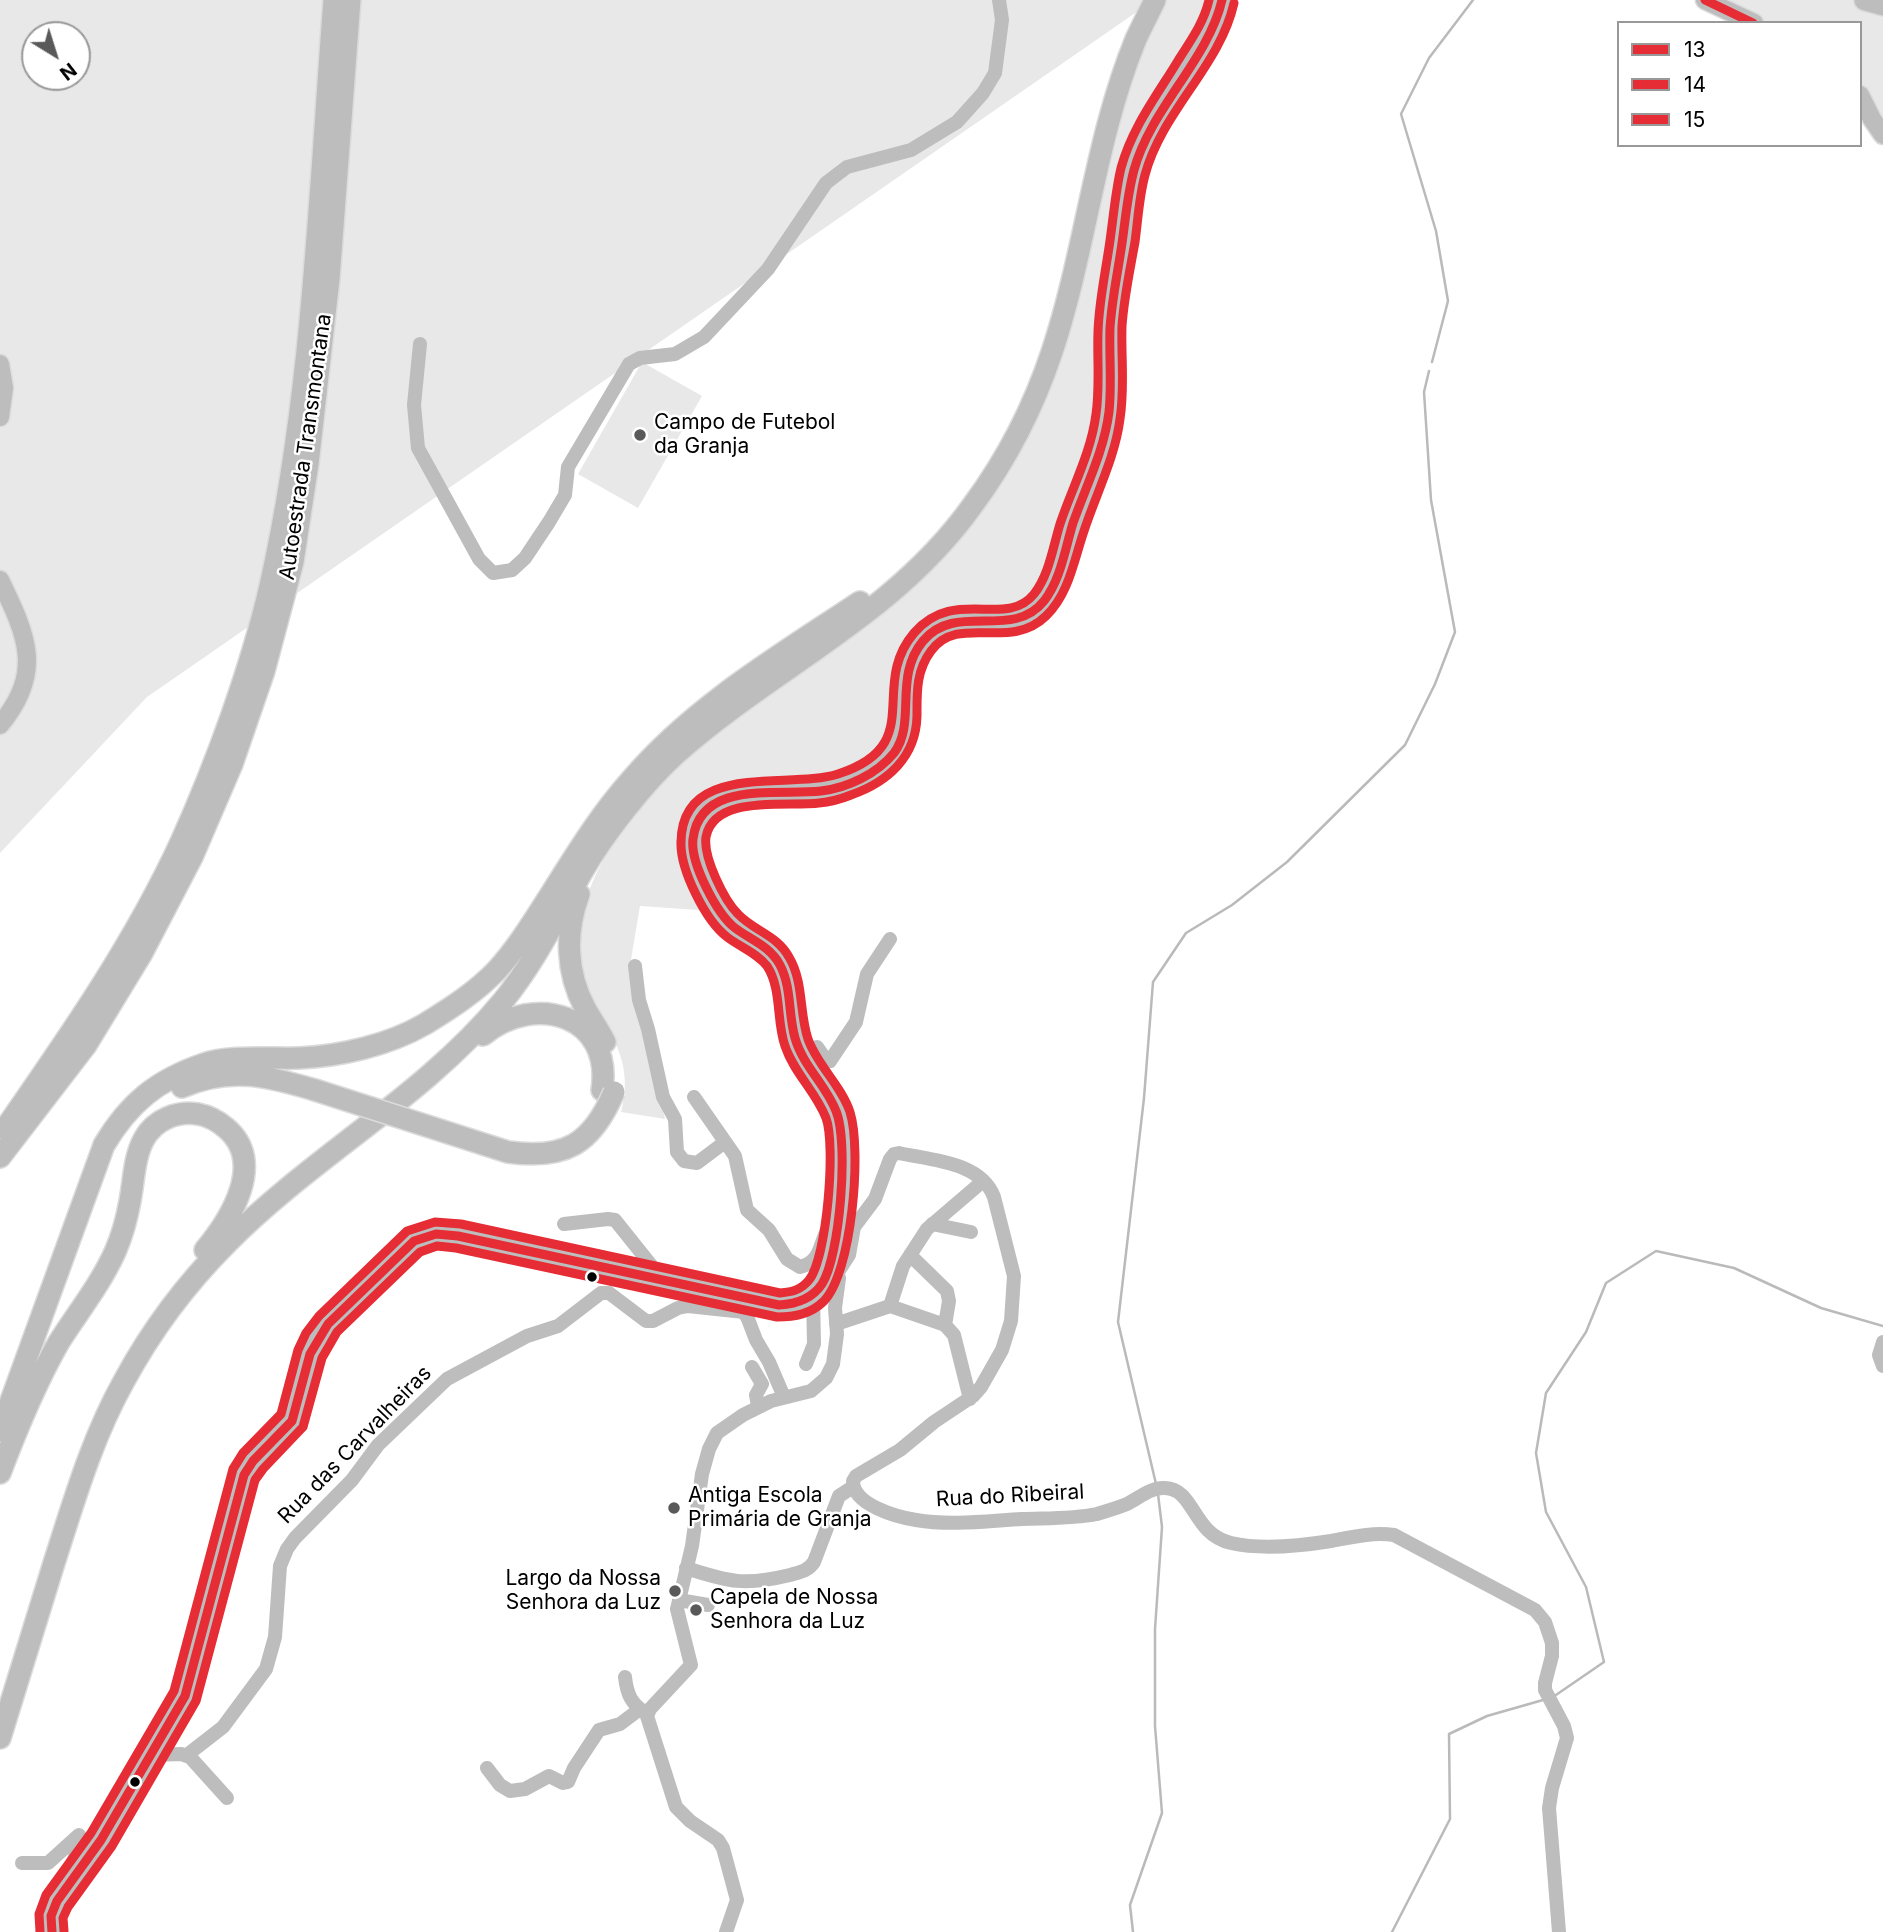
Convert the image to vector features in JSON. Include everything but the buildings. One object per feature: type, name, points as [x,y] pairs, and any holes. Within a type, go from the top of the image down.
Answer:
[{"type":"highway","name":"Autoestrada Transmontana","points":[[0,1157],[86,1045],[142,953],[192,858],[232,764],[264,671],[293,562],[308,464],[329,279],[336,68],[334,0]]},
{"type":"highway","name":"Autoestrada Transmontana","points":[[0,1135],[71,1034],[125,947],[180,843],[214,761],[247,668],[270,588],[285,509],[336,68],[350,0]]},
{"type":"highway","points":[[0,1708],[72,1483],[114,1389],[174,1295],[207,1255],[313,1158],[452,1044],[489,1006],[522,960],[604,823],[665,751],[721,704],[919,559],[967,500],[1014,425],[1044,349],[1068,262],[1105,105],[1128,36],[1146,0]]},
{"type":"highway","points":[[0,1738],[78,1485],[99,1433],[123,1382],[151,1337],[190,1284],[227,1242],[426,1077],[481,1026],[505,999],[535,957],[584,867],[613,827],[673,757],[716,721],[848,628],[925,564],[974,505],[1021,429],[1052,352],[1113,108],[1136,39],[1156,0]]},
{"type":"highway","points":[[1865,0],[1883,5]]},
{"type":"highway","points":[[0,1473],[5,1438],[104,1145],[118,1122],[137,1100],[161,1083],[205,1063],[323,1056],[374,1045],[422,1026],[453,1007],[475,991],[518,944],[602,816],[629,781],[669,739],[737,685],[860,603]]},
{"type":"highway","points":[[193,1069],[234,1065],[264,1067],[508,1152],[529,1155],[558,1152],[579,1142],[597,1126],[614,1066],[608,1047],[585,1008],[574,982],[569,948],[572,918],[578,896],[613,827]]},
{"type":"highway","points":[[314,1168],[427,1082],[490,1029],[512,1016],[541,1012],[574,1021],[586,1032],[599,1052],[608,1091]]},
{"type":"highway","points":[[5,1438],[110,1162],[128,1128],[145,1110],[168,1093],[197,1080],[232,1074],[320,1086]]},
{"type":"highway","points":[[5,1438],[61,1340],[93,1293],[120,1240],[138,1154],[144,1138],[154,1126],[170,1116],[189,1113],[206,1115],[219,1122],[232,1132],[243,1156],[244,1180],[236,1205],[145,1331],[116,1376],[74,1468],[57,1519],[48,1558]]},
{"type":"main road","points":[[52,1932],[51,1916],[61,1894],[98,1846],[188,1691],[246,1471],[292,1420],[310,1354],[323,1330],[401,1252],[421,1237],[443,1234],[785,1306],[802,1303],[813,1294],[834,1267],[842,1148],[841,1125],[835,1108],[810,1070],[796,1040],[785,980],[779,963],[768,950],[727,921],[706,883],[693,844],[698,824],[712,807],[725,798],[739,794],[811,792],[834,788],[875,769],[891,756],[900,742],[905,722],[906,678],[916,654],[930,634],[946,623],[963,619],[1018,621],[1032,614],[1045,599],[1054,580],[1108,420],[1112,308],[1134,167],[1152,127],[1214,25],[1222,0]]},
{"type":"main road","points":[[1705,0],[1750,21]]},
{"type":"main road","points":[[1862,99],[1883,135]]},
{"type":"main road","points":[[0,364],[4,388],[0,417]]},
{"type":"main road","points":[[0,580],[19,622],[28,667],[20,696],[0,725]]},
{"type":"street","points":[[420,344],[414,405],[418,448],[479,559],[493,573],[512,570],[524,558],[565,495],[568,467],[629,365],[640,358],[675,354],[704,337],[768,269],[826,183],[848,167],[911,150],[957,122],[984,93],[995,73],[1002,20],[999,0]]},
{"type":"street","points":[[810,1070],[812,1048],[817,1047],[826,1060],[830,1061],[856,1022],[867,974],[890,939]]},
{"type":"street","points":[[635,966],[639,1000],[663,1097],[675,1119],[676,1149],[679,1156],[687,1163],[697,1163],[725,1142]]},
{"type":"street","points":[[694,1097],[736,1160],[747,1210],[769,1230],[784,1255],[793,1264],[804,1266],[815,1259],[825,1230],[837,1219]]},
{"type":"street","points":[[487,1768],[500,1785],[510,1791],[524,1790],[547,1776],[566,1782],[571,1779],[574,1768],[598,1731],[622,1723],[644,1711],[691,1665],[678,1615],[679,1600],[686,1568],[692,1546],[702,1474],[711,1443],[720,1429],[758,1406],[811,1391],[826,1378],[834,1360],[835,1308],[839,1280],[834,1267],[849,1255],[855,1223],[875,1199],[894,1154],[962,1168],[983,1181],[994,1197],[1013,1266],[1014,1281],[1011,1321],[1005,1344],[982,1387],[970,1399],[934,1422],[894,1454],[859,1474],[853,1481],[853,1487],[839,1496],[814,1562],[808,1569],[762,1581],[734,1582],[686,1568]]},
{"type":"street","points":[[890,1306],[903,1266],[932,1224],[983,1181]]},
{"type":"street","points":[[564,1224],[615,1220],[663,1280]]},
{"type":"street","points":[[932,1224],[971,1232]]},
{"type":"street","points":[[910,1255],[947,1291],[949,1301],[945,1325]]},
{"type":"street","points":[[699,1288],[712,1301],[736,1307],[744,1312],[757,1343],[771,1364],[784,1397]]},
{"type":"street","name":"Rua das Carvalheiras","points":[[187,1755],[223,1727],[266,1669],[274,1643],[280,1566],[289,1545],[352,1480],[378,1445],[447,1379],[527,1336],[558,1326],[601,1293],[609,1293],[646,1321],[653,1321],[678,1308],[688,1306],[744,1312]]},
{"type":"street","points":[[806,1364],[814,1344],[813,1294]]},
{"type":"street","points":[[836,1324],[890,1306],[945,1325],[954,1335],[970,1399]]},
{"type":"street","points":[[1883,1342],[1879,1352],[1883,1366]]},
{"type":"street","points":[[752,1367],[762,1384],[756,1393],[758,1406]]},
{"type":"street","name":"Rua do Ribeiral","points":[[853,1487],[864,1500],[899,1515],[948,1523],[1090,1515],[1120,1507],[1152,1490],[1174,1489],[1184,1496],[1207,1532],[1234,1544],[1301,1545],[1370,1534],[1394,1535],[1519,1600],[1538,1613],[1547,1625],[1552,1643],[1545,1683],[1546,1693],[1564,1726],[1567,1738],[1549,1808],[1559,1932]]},
{"type":"street","points":[[679,1600],[708,1605]]},
{"type":"street","points":[[625,1677],[630,1699],[644,1711],[673,1802],[685,1817],[715,1838],[723,1848],[737,1900],[726,1932]]},
{"type":"street","points":[[153,1755],[187,1755],[227,1798]]},
{"type":"street","points":[[22,1863],[48,1863],[80,1835],[81,1841],[61,1894]]},
{"type":"shaded area","points":[[0,0],[1154,0],[147,697],[0,853]]},
{"type":"shaded area","points":[[1164,0],[1216,0],[1214,9],[1123,182],[1102,317],[1102,402],[1099,421],[1048,577],[1036,593],[1022,602],[1005,607],[951,613],[934,619],[920,629],[906,648],[898,668],[890,741],[880,755],[864,768],[847,778],[693,815],[686,829],[685,842],[713,911],[640,906],[630,965],[665,1119],[621,1112],[625,1078],[621,1057],[590,998],[577,957],[581,920],[603,861],[640,808],[684,761],[707,740],[922,578],[962,537],[1007,476],[1039,416],[1055,373],[1077,304],[1131,78]]},
{"type":"shaded area","points":[[1730,0],[1883,0],[1883,128],[1862,111],[1862,21],[1755,21]]},
{"type":"shaded area","name":"Campo de Futebol da Granja","points":[[642,362],[702,396],[638,508],[578,474]]},
{"type":"waterway","points":[[1432,362],[1448,301],[1436,231],[1401,114],[1429,58],[1473,0]]},
{"type":"waterway","points":[[1156,1484],[1118,1322],[1144,1098],[1153,982],[1186,933],[1232,905],[1287,862],[1405,745],[1435,684],[1455,632],[1431,500],[1424,392],[1429,371]]},
{"type":"waterway","points":[[1553,1697],[1604,1662],[1586,1587],[1546,1512],[1536,1453],[1546,1393],[1586,1332],[1606,1283],[1656,1251],[1734,1268],[1821,1308],[1883,1326]]},
{"type":"waterway","points":[[1133,1932],[1130,1905],[1162,1813],[1155,1726],[1155,1629],[1162,1527],[1158,1494]]},
{"type":"waterway","points":[[1392,1932],[1450,1819],[1449,1734],[1487,1716],[1543,1700]]},
{"type":"transit line","name":"15","points":[[40,1932],[39,1914],[46,1895],[91,1833],[174,1691],[233,1469],[243,1453],[281,1414],[298,1350],[306,1333],[319,1316],[407,1231],[435,1222],[461,1224],[780,1293],[796,1290],[809,1280],[821,1249],[828,1201],[830,1152],[826,1118],[785,1046],[775,985],[767,966],[719,929],[695,893],[682,853],[681,842],[686,816],[699,799],[718,789],[741,783],[817,778],[838,774],[865,762],[881,747],[889,731],[895,674],[901,653],[914,633],[929,619],[946,612],[1009,608],[1022,604],[1034,594],[1047,570],[1060,524],[1094,428],[1098,394],[1100,307],[1121,168],[1139,125],[1197,31],[1209,0]]},
{"type":"transit line","name":"13","points":[[52,1932],[51,1916],[57,1901],[101,1840],[185,1696],[244,1475],[253,1461],[292,1421],[310,1354],[328,1324],[414,1241],[436,1234],[458,1236],[779,1305],[804,1300],[822,1284],[834,1250],[841,1199],[842,1147],[836,1111],[795,1038],[786,983],[780,965],[766,948],[735,928],[720,912],[700,874],[693,839],[699,820],[710,807],[726,799],[744,794],[831,789],[851,783],[879,767],[894,753],[901,741],[909,669],[923,641],[936,629],[951,624],[1000,621],[1031,613],[1050,592],[1059,574],[1073,523],[1107,426],[1110,402],[1111,316],[1134,170],[1153,126],[1205,43],[1222,0]]},
{"type":"transit line","name":"13","points":[[1705,0],[1749,21]]},
{"type":"transit line","name":"14","points":[[64,1931],[63,1918],[68,1907],[112,1846],[196,1701],[255,1480],[303,1427],[322,1358],[337,1332],[420,1252],[437,1246],[456,1248],[777,1317],[814,1309],[824,1301],[834,1286],[842,1265],[852,1210],[855,1153],[850,1112],[808,1039],[797,977],[789,957],[778,943],[744,920],[732,907],[711,866],[706,837],[712,823],[737,808],[827,802],[877,783],[898,766],[911,744],[917,716],[920,674],[931,651],[942,640],[956,635],[1001,633],[1032,626],[1046,616],[1060,598],[1070,576],[1118,433],[1122,396],[1123,315],[1145,175],[1164,130],[1217,47],[1234,3]]},
{"type":"place","name":"Campo de Futebol da Granja","points":[[640,435]]},
{"type":"place","name":"Antiga Escola Primária de Granja","points":[[674,1508]]},
{"type":"place","name":"Largo da Nossa Senhora da Luz","points":[[675,1591]]},
{"type":"place","name":"Capela de Nossa Senhora da Luz","points":[[696,1610]]}]
